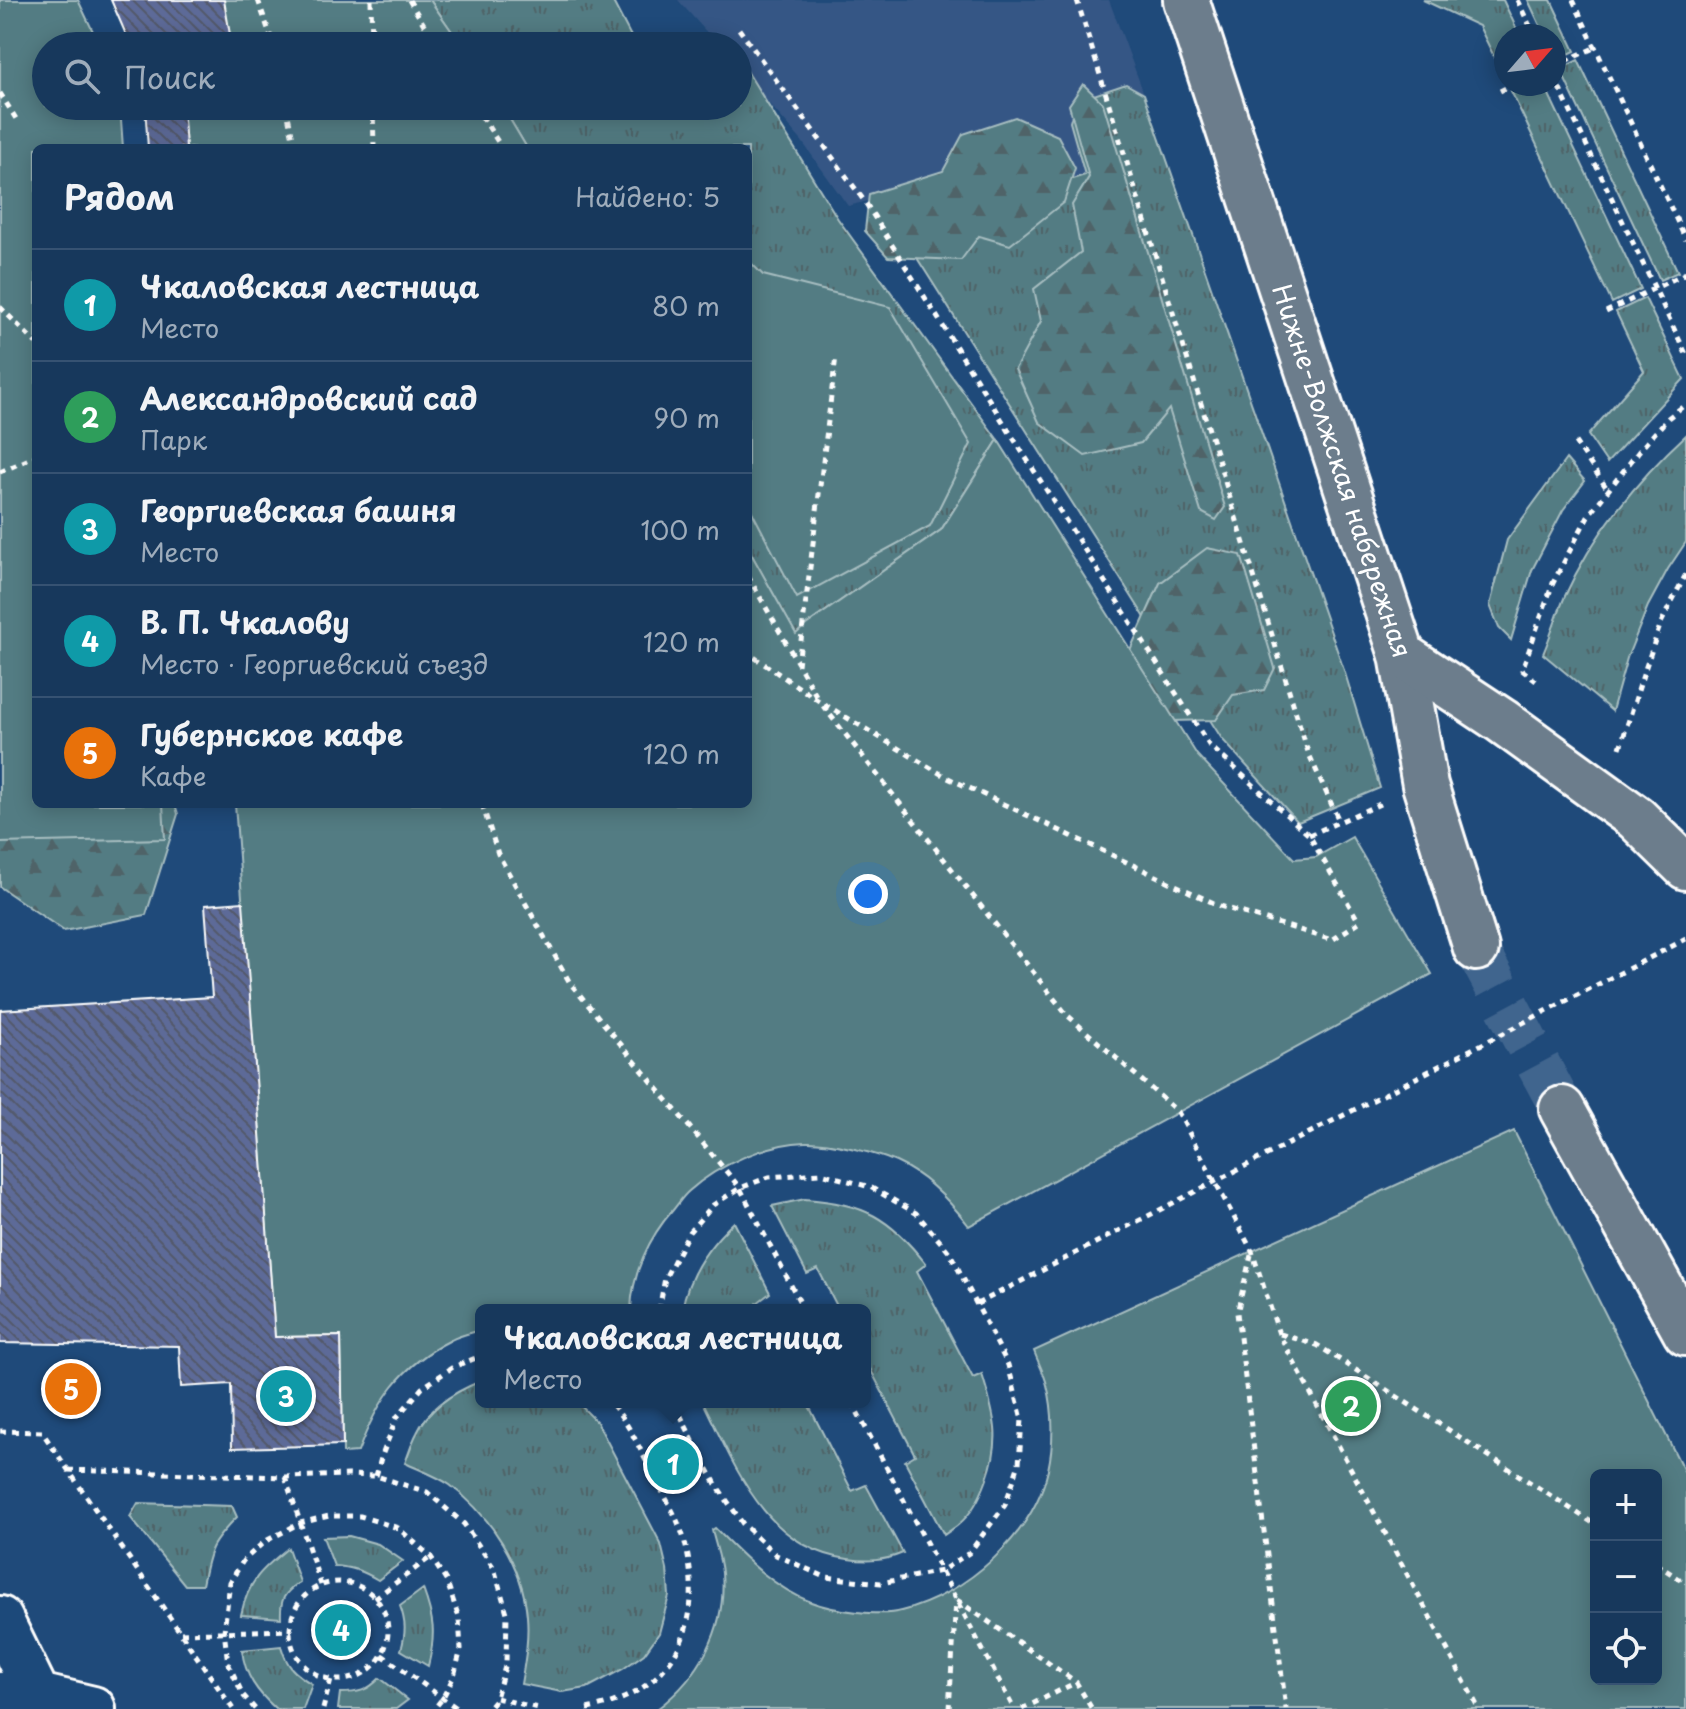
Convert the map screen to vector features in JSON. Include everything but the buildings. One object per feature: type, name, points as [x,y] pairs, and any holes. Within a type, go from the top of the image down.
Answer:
[{"type":"main road","name":"Нижне-Волжская набережная","points":[[1186,0],[1402,655],[1425,785],[1476,948]]},
{"type":"main road","points":[[1402,655],[1502,721],[1636,818],[1686,867]]},
{"type":"main road","points":[[1562,1109],[1686,1333]]},
{"type":"street","points":[[0,1619],[27,1700],[93,1709]]},
{"type":"path","points":[[258,0],[269,32]]},
{"type":"path","points":[[371,0],[372,32]]},
{"type":"path","points":[[409,0],[428,32]]},
{"type":"path","points":[[1077,0],[1308,752],[1339,821]]},
{"type":"path","points":[[1517,0],[1529,24]]},
{"type":"path","points":[[1573,0],[1686,240]]},
{"type":"path","points":[[752,47],[865,202],[1209,745],[1309,835],[1359,922],[1332,940],[1220,906],[946,777],[819,701],[752,656]]},
{"type":"path","points":[[1566,61],[1596,47]]},
{"type":"path","points":[[0,93],[18,122]]},
{"type":"path","points":[[1563,96],[1686,354]]},
{"type":"path","points":[[289,120],[294,144]]},
{"type":"path","points":[[373,120],[374,144]]},
{"type":"path","points":[[484,120],[499,144]]},
{"type":"path","points":[[1606,312],[1686,273]]},
{"type":"path","points":[[0,307],[32,339]]},
{"type":"path","points":[[798,665],[836,356]]},
{"type":"path","points":[[1547,690],[1522,670],[1553,583],[1588,516],[1668,418],[1686,404]]},
{"type":"path","points":[[1575,442],[1608,490]]},
{"type":"path","points":[[0,472],[32,458]]},
{"type":"path","points":[[1631,756],[1620,748],[1661,623],[1686,574]]},
{"type":"path","points":[[752,583],[819,701],[1067,1015],[1178,1112],[1252,1251],[1279,1334],[1479,1709]]},
{"type":"path","points":[[1309,835],[1425,785]]},
{"type":"path","points":[[483,808],[498,854],[570,983],[740,1188],[801,1304]]},
{"type":"path","points":[[977,1304],[1686,939]]},
{"type":"path","points":[[660,1304],[665,1278],[689,1232],[713,1205],[740,1188],[769,1177],[821,1173],[870,1187],[916,1213],[950,1253],[1008,1365],[1022,1419],[1019,1464],[1005,1505],[969,1553],[941,1571],[881,1583],[825,1577],[776,1555],[743,1524],[717,1486],[677,1408]]},
{"type":"path","points":[[1252,1251],[1237,1313],[1286,1709]]},
{"type":"path","points":[[1279,1334],[1317,1345],[1590,1521]]},
{"type":"path","points":[[376,1476],[397,1417],[422,1388],[453,1367],[475,1358]]},
{"type":"path","points":[[587,1709],[607,1705],[654,1680],[683,1641],[690,1619],[692,1575],[684,1540],[635,1438],[614,1408]]},
{"type":"path","points":[[855,1408],[1014,1709]]},
{"type":"path","points":[[0,1431],[42,1432],[233,1709]]},
{"type":"path","points":[[653,1473],[697,1449]]},
{"type":"path","points":[[68,1470],[285,1477],[376,1476],[427,1492],[464,1524],[494,1568],[507,1613],[506,1663],[496,1698],[487,1709]]},
{"type":"path","points":[[285,1477],[321,1585]]},
{"type":"path","points":[[255,1709],[243,1695],[228,1663],[224,1631],[230,1582],[243,1561],[264,1542],[300,1523],[329,1516],[360,1516],[398,1528],[431,1557],[447,1582],[459,1618],[461,1649],[454,1676],[434,1709]]},
{"type":"path","points":[[375,1598],[431,1557]]},
{"type":"path","points":[[1662,1568],[1686,1583]]},
{"type":"path","points":[[344,1582],[360,1587],[375,1598],[385,1612],[389,1629],[382,1655],[366,1672],[348,1679],[331,1679],[314,1673],[302,1662],[293,1647],[292,1617],[299,1602],[311,1590],[328,1583],[344,1582]]},
{"type":"path","points":[[956,1600],[1076,1682],[1092,1709]]},
{"type":"path","points":[[949,1709],[956,1600]]},
{"type":"path","points":[[181,1633],[291,1630]]},
{"type":"path","points":[[382,1655],[458,1709]]},
{"type":"path","points":[[323,1709],[331,1679]]},
{"type":"path","points":[[1022,1709],[1076,1682]]},
{"type":"path","points":[[496,1698],[542,1709]]},
{"type":"shaded area","points":[[678,0],[1109,0],[1144,94],[1126,84],[1070,122],[1086,175],[1020,195],[879,198],[848,206],[801,140],[752,84],[752,32],[707,32]]},
{"type":"green space","points":[[0,0],[78,0],[93,32],[32,32],[32,120],[121,120],[123,144],[32,144],[32,808],[163,808],[165,839],[0,843]]},
{"type":"green space","points":[[219,0],[430,0],[452,32],[223,32]]},
{"type":"green space","points":[[430,0],[612,0],[629,32],[452,32]]},
{"type":"green space","points":[[1423,0],[1503,0],[1514,24],[1494,24],[1494,57],[1479,26]]},
{"type":"green space","points":[[1528,0],[1551,0],[1562,24],[1539,24]]},
{"type":"green space","points":[[1566,32],[1575,51],[1566,55]]},
{"type":"green space","points":[[1578,60],[1678,272],[1660,280],[1566,82],[1566,66]]},
{"type":"green space","points":[[752,79],[838,219],[998,440],[941,530],[796,635],[752,555],[752,144],[525,144],[510,120],[752,120]]},
{"type":"green space","points":[[1083,84],[1103,103],[1225,507],[1216,520],[1201,512],[1169,409],[1141,443],[1085,456],[1039,422],[1015,369],[1041,321],[1034,289],[1081,252],[1072,205],[1089,177],[1069,105]]},
{"type":"green space","points":[[1126,84],[1144,94],[1345,673],[1380,788],[1298,822],[1222,739],[879,198],[1020,195],[1085,175],[1070,122],[1076,101]]},
{"type":"green space","points":[[1513,96],[1550,96],[1641,289],[1612,303]]},
{"type":"green space","points":[[1015,117],[1058,136],[1075,168],[1064,202],[1010,245],[979,236],[961,260],[888,257],[865,231],[869,194],[943,171],[963,134]]},
{"type":"green space","points":[[184,120],[510,120],[525,144],[186,144]]},
{"type":"green space","points":[[752,264],[763,275],[890,307],[971,444],[930,526],[797,598],[752,512]]},
{"type":"green space","points":[[1645,298],[1684,379],[1607,463],[1588,435],[1644,371],[1616,312]]},
{"type":"green space","points":[[1686,435],[1686,542],[1648,606],[1627,658],[1612,711],[1543,654],[1565,596],[1588,552],[1633,490]]},
{"type":"green space","points":[[998,440],[1197,755],[1294,859],[1316,857],[1352,837],[1432,974],[969,1226],[927,1181],[907,1167],[877,1155],[806,1142],[775,1146],[728,1164],[685,1195],[664,1221],[649,1244],[638,1270],[631,1304],[475,1304],[475,1332],[454,1338],[418,1361],[383,1401],[358,1452],[343,1453],[341,1336],[275,1337],[235,808],[752,808],[752,555],[796,634],[941,530]]},
{"type":"green space","points":[[1566,459],[1585,481],[1563,510],[1532,570],[1511,640],[1499,628],[1490,605],[1507,540]]},
{"type":"green space","points":[[0,479],[32,768],[32,808],[176,808],[178,814],[146,915],[64,931],[0,887]]},
{"type":"green space","points":[[1207,548],[1241,555],[1275,668],[1264,690],[1233,695],[1216,720],[1172,721],[1125,661],[1160,583]]},
{"type":"green space","points":[[1514,1131],[1686,1475],[1686,1709],[657,1709],[686,1682],[708,1650],[715,1632],[722,1593],[721,1568],[712,1530],[715,1528],[783,1588],[820,1605],[856,1612],[892,1613],[925,1603],[949,1591],[993,1559],[1028,1517],[1048,1470],[1052,1416],[1046,1381],[1034,1351]]},
{"type":"green space","points":[[805,1199],[860,1209],[887,1224],[926,1264],[917,1271],[973,1378],[982,1374],[995,1428],[994,1453],[981,1493],[967,1516],[944,1535],[905,1461],[915,1455],[871,1371],[871,1304],[836,1304],[818,1269],[807,1274],[772,1206]]},
{"type":"green space","points":[[734,1222],[770,1293],[757,1304],[683,1304],[700,1262]]},
{"type":"green space","points":[[475,1384],[475,1408],[583,1408],[597,1422],[661,1544],[669,1596],[659,1633],[644,1654],[587,1688],[562,1692],[521,1684],[527,1616],[519,1578],[511,1560],[491,1526],[465,1497],[445,1482],[405,1463],[415,1436],[429,1415]]},
{"type":"green space","points":[[706,1408],[810,1408],[852,1491],[866,1485],[903,1553],[876,1560],[848,1559],[819,1552],[795,1539],[774,1522],[757,1501]]},
{"type":"green space","points":[[138,1503],[232,1506],[237,1517],[212,1547],[202,1585],[185,1585],[130,1517]]},
{"type":"green space","points":[[349,1536],[378,1544],[403,1561],[378,1580],[357,1570],[334,1566],[323,1537]]},
{"type":"green space","points":[[288,1548],[300,1582],[284,1597],[281,1618],[241,1615],[252,1584]]},
{"type":"green space","points":[[423,1589],[433,1627],[428,1666],[401,1650],[405,1628],[400,1606]]},
{"type":"green space","points":[[281,1646],[292,1669],[312,1684],[303,1709],[276,1709],[258,1690],[246,1668],[242,1650]]},
{"type":"green space","points":[[380,1678],[408,1700],[396,1709],[338,1709],[340,1693],[362,1690]]},
{"type":"tunnel","points":[[1476,948],[1562,1109]]},
{"type":"place","name":"Губернское кафе","points":[[71,1389]]},
{"type":"place","name":"Георгиевская башня","points":[[286,1396]]},
{"type":"place","name":"Александровский сад","points":[[1351,1406]]},
{"type":"place","name":"Чкаловская лестница","points":[[673,1464]]},
{"type":"place","name":"В. П. Чкалову","points":[[341,1630]]}]
